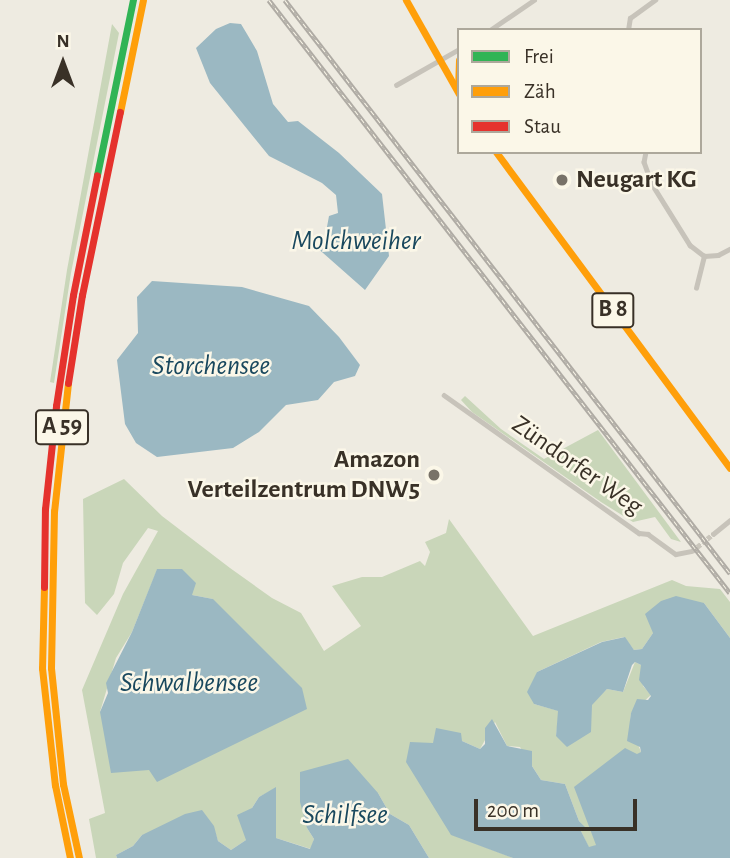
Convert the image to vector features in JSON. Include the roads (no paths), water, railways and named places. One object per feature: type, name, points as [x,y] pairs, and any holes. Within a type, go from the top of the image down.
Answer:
[{"type":"main road","name":"A 59","points":[[70,858],[55,785],[42,668],[45,509],[56,406],[73,295],[134,0]]},
{"type":"main road","name":"A 59","points":[[79,858],[63,784],[51,668],[54,511],[65,404],[82,295],[143,0]]},
{"type":"main road","points":[[406,0],[457,92]]},
{"type":"main road","name":"B 8","points":[[497,154],[730,468]]},
{"type":"street","points":[[493,28],[534,0]]},
{"type":"street","points":[[628,28],[627,23],[633,14],[655,0]]},
{"type":"street","points":[[396,85],[457,51]]},
{"type":"street","points":[[646,154],[644,162],[652,184],[690,245],[704,256],[718,255],[730,248]]},
{"type":"street","points":[[696,288],[704,256]]},
{"type":"street","name":"Zündorfer Weg","points":[[444,395],[639,533],[648,534],[659,545],[676,554],[692,551]]},
{"type":"street","points":[[713,534],[730,520]]},
{"type":"water","name":"Molchweiher","points":[[230,23],[241,24],[257,51],[273,104],[288,122],[298,121],[339,153],[382,194],[389,256],[365,290],[314,245],[324,243],[329,216],[338,213],[336,195],[322,183],[269,156],[210,83],[196,48],[216,29]]},
{"type":"water","name":"Storchensee","points":[[152,281],[242,287],[309,306],[339,337],[360,365],[355,376],[334,382],[318,400],[286,405],[259,432],[233,448],[157,457],[136,443],[125,424],[117,360],[138,333],[137,297]]},
{"type":"water","name":"Schwalbensee","points":[[157,569],[182,569],[196,583],[192,595],[213,599],[302,688],[307,709],[157,782],[149,770],[111,773],[100,712],[108,693],[106,683],[132,632]]},
{"type":"water","points":[[676,596],[704,603],[730,638],[730,858],[513,858],[451,835],[406,762],[410,742],[433,743],[436,728],[461,733],[462,741],[480,749],[485,744],[485,728],[492,719],[507,746],[532,751],[532,766],[541,780],[565,784],[579,821],[588,830],[581,831],[589,847],[596,845],[574,787],[625,748],[637,754],[641,752],[640,747],[627,741],[631,713],[637,699],[648,700],[651,696],[639,680],[641,665],[635,662],[632,665],[623,692],[607,689],[592,705],[591,732],[567,747],[556,736],[558,711],[534,704],[527,692],[537,672],[602,642],[625,637],[634,650],[642,649],[653,633],[645,614],[661,601]]},
{"type":"water","name":"Schilfsee","points":[[348,759],[378,793],[390,814],[409,825],[429,858],[117,858],[116,855],[133,846],[142,835],[185,814],[202,810],[214,826],[218,841],[231,850],[246,840],[237,815],[252,808],[259,797],[276,787],[276,838],[310,849],[314,839],[307,828],[300,802],[300,772]]},
{"type":"tunnel","points":[[692,551],[713,534]]},
{"type":"railway","points":[[269,0],[730,593]]},
{"type":"railway","points":[[285,0],[730,573]]},
{"type":"place","name":"Neugart KG","points":[[562,180]]},
{"type":"place","name":"Amazon Verteilzentrum DNW5","points":[[434,475]]}]
